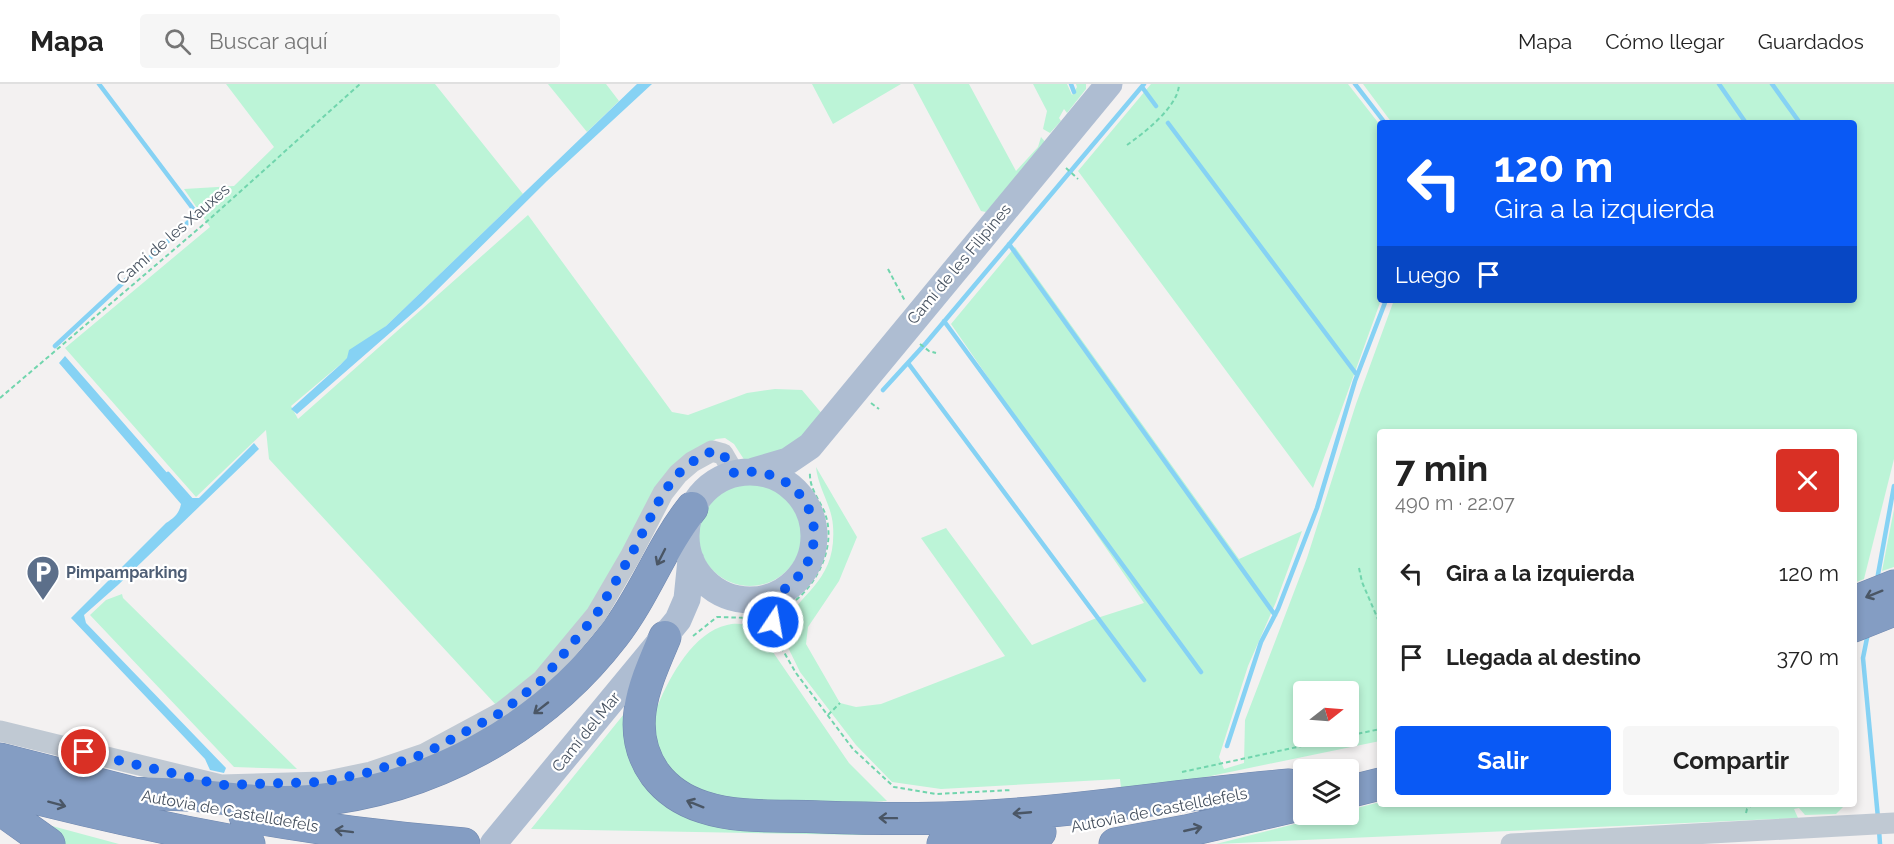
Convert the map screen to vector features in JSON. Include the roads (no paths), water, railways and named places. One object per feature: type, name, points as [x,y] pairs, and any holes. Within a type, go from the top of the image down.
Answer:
[{"type":"highway","points":[[129,793],[245,801],[310,801],[371,791],[404,782],[464,759],[500,738],[541,709],[595,658],[632,609],[669,540],[692,508]]},
{"type":"highway","points":[[1857,601],[1894,586]]},
{"type":"highway","points":[[1857,625],[1894,610]]},
{"type":"highway","points":[[671,628],[642,696],[638,712],[639,737],[650,765],[664,784],[687,801],[704,807],[740,814],[947,818],[1080,808],[1206,792],[1293,790]]},
{"type":"highway","name":"Autovia de Castelldefels","points":[[0,759],[183,805],[285,823],[464,844]]},
{"type":"highway","points":[[1359,767],[1377,763]]},
{"type":"highway","points":[[1359,789],[1377,785]]},
{"type":"highway","name":"Autovia de Castelldefels","points":[[0,789],[75,809],[180,832],[249,844]]},
{"type":"highway","name":"Autovia de Castelldefels","points":[[943,844],[1114,821],[1293,791]]},
{"type":"highway","name":"Autovia de Castelldefels","points":[[1115,844],[1186,831],[1293,792]]},
{"type":"highway","points":[[0,809],[49,844]]},
{"type":"main road","name":"Camí de les Filipines","points":[[810,446],[1108,84]]},
{"type":"main road","points":[[810,446],[801,473],[804,500],[814,527],[813,549],[809,561],[797,580],[769,596],[738,599],[718,592],[702,580],[691,560],[686,534],[692,508],[706,489],[722,478],[788,460],[810,446]]},
{"type":"main road","points":[[744,472],[785,481],[804,500]]},
{"type":"main road","name":"Camí del Mar","points":[[493,844],[671,628],[687,599],[691,560]]},
{"type":"main road","name":"Camí del Mar","points":[[671,628],[706,604],[730,597]]},
{"type":"street","points":[[0,731],[221,785],[323,782],[370,772],[424,754],[502,712],[542,680],[596,615],[663,493],[678,474],[692,462],[712,451],[723,454],[744,472]]},
{"type":"street","points":[[769,596],[766,608],[774,626]]},
{"type":"street","points":[[1510,844],[1894,823]]},
{"type":"water","points":[[637,84],[652,84],[547,181],[422,305],[297,414],[291,409],[347,358],[349,350],[386,326]]},
{"type":"water","points":[[65,356],[189,498],[199,498],[254,443],[259,449],[84,615],[86,623],[226,768],[224,773],[210,770],[205,759],[71,618],[176,515],[181,504],[59,363]]},
{"type":"waterway","points":[[55,346],[197,214],[99,84]]},
{"type":"waterway","points":[[1071,84],[1074,92]]},
{"type":"waterway","points":[[883,390],[926,343],[1144,84]]},
{"type":"waterway","points":[[1355,84],[1383,120]]},
{"type":"waterway","points":[[1719,84],[1744,120]]},
{"type":"waterway","points":[[1772,84],[1798,120]]},
{"type":"waterway","points":[[1142,87],[1156,106]]},
{"type":"waterway","points":[[1168,123],[1357,375]]},
{"type":"waterway","points":[[1009,244],[1275,615]]},
{"type":"waterway","points":[[1227,746],[1261,642],[1278,609],[1317,508],[1355,381],[1385,303]]},
{"type":"waterway","points":[[944,321],[1201,672]]},
{"type":"waterway","points":[[908,363],[1144,680]]},
{"type":"waterway","points":[[168,474],[192,501]]},
{"type":"waterway","points":[[1877,580],[1894,486]]},
{"type":"waterway","points":[[1868,633],[1863,658],[1878,818]]},
{"type":"waterway","points":[[1879,830],[1880,844]]},
{"type":"place","name":"Pimpamparking","points":[[43,601]]}]
